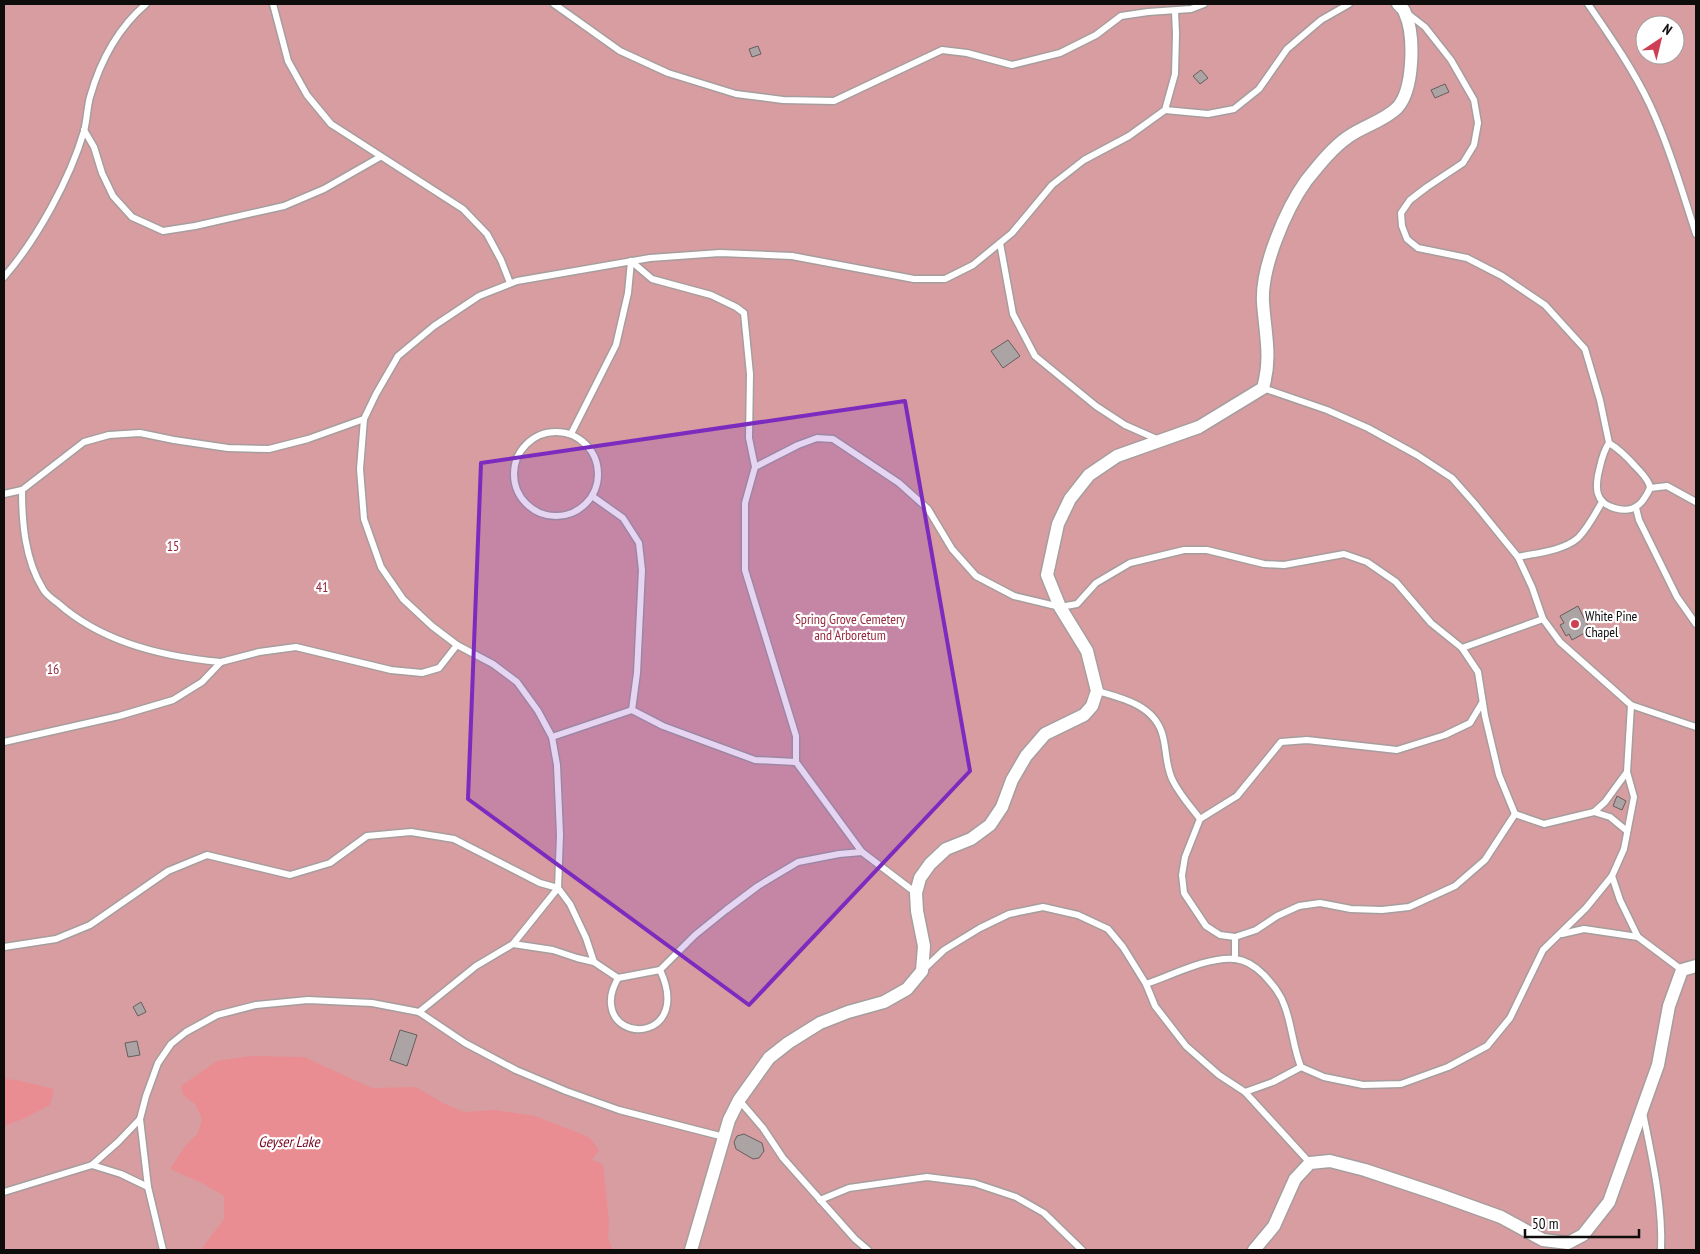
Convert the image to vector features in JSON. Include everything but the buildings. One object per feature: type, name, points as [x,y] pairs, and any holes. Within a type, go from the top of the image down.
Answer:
[{"type":"street","points":[[691,1250],[724,1137],[739,1100],[769,1058],[788,1042],[820,1023],[848,1012],[884,1002],[907,989],[922,971],[924,946],[917,911],[916,893],[920,878],[930,864],[946,849],[971,839],[990,825],[1002,807],[1012,780],[1026,756],[1046,734],[1084,715],[1092,706],[1097,691],[1087,651],[1060,607],[1047,575],[1058,524],[1070,499],[1088,475],[1116,456],[1199,427],[1263,388],[1267,375],[1269,356],[1263,300],[1264,279],[1275,244],[1288,212],[1306,182],[1324,160],[1346,138],[1397,108],[1406,92],[1411,48],[1409,26],[1401,7]]},
{"type":"street","points":[[1254,1250],[1274,1226],[1295,1179],[1310,1163],[1330,1161],[1365,1170],[1501,1217],[1544,1240],[1568,1243],[1583,1235],[1609,1202],[1658,1065],[1670,1006],[1682,970],[1696,966]]},
{"type":"lane","points":[[4,277],[48,215],[72,165],[84,130],[90,97],[108,51],[130,18],[146,4]]},
{"type":"lane","points":[[273,4],[288,61],[307,96],[331,124],[463,209],[487,234],[502,260],[510,284]]},
{"type":"lane","points":[[554,4],[620,51],[668,73],[736,94],[783,100],[834,101],[942,50],[967,53],[1012,65],[1060,53],[1096,35],[1121,16],[1192,10],[1204,4]]},
{"type":"lane","points":[[1164,110],[1208,114],[1234,109],[1258,90],[1286,50],[1321,20],[1349,4]]},
{"type":"lane","points":[[1588,4],[1617,47],[1649,104],[1672,161],[1696,234]]},
{"type":"lane","points":[[1401,7],[1425,27],[1451,60],[1474,100],[1478,123],[1474,145],[1463,163],[1426,187],[1410,200],[1401,213],[1402,226],[1407,239],[1418,248],[1467,258],[1502,276],[1546,304],[1585,349],[1600,400],[1609,443],[1601,459],[1597,484],[1598,495],[1602,502],[1611,508],[1636,508],[1643,502],[1650,488]]},
{"type":"lane","points":[[419,1012],[476,966],[513,944],[558,888],[560,835],[557,775],[552,737],[538,711],[517,682],[492,664],[458,645],[432,626],[403,599],[381,567],[364,519],[360,469],[364,419],[398,356],[434,326],[479,296],[516,281],[650,258],[720,252],[792,256],[914,280],[945,279],[973,265],[1012,233],[1052,185],[1084,160],[1129,136],[1164,110],[1175,74],[1175,11]]},
{"type":"lane","points":[[84,130],[94,147],[102,174],[113,196],[132,217],[163,231],[195,226],[284,206],[324,189],[380,156]]},
{"type":"lane","points":[[1000,243],[1013,314],[1035,356],[1096,406],[1125,425],[1159,440]]},
{"type":"lane","points":[[571,434],[616,345],[628,293],[630,261]]},
{"type":"lane","points":[[630,261],[652,279],[711,295],[744,312],[750,374],[749,438],[755,467],[745,503],[745,570],[796,736],[796,762],[862,852],[916,893]]},
{"type":"lane","points":[[1263,388],[1327,410],[1368,428],[1417,454],[1452,478],[1518,557],[1532,587],[1543,619],[1560,642],[1631,705],[1696,727]]},
{"type":"lane","points":[[4,494],[22,490],[84,442],[109,435],[140,432],[174,440],[228,448],[269,448],[308,440],[364,419]]},
{"type":"lane","points":[[556,432],[571,434],[592,451],[597,463],[599,476],[592,496],[580,510],[567,515],[554,517],[541,514],[528,506],[519,495],[514,481],[514,466],[520,453],[529,441],[542,434],[556,432]]},
{"type":"lane","points":[[755,467],[804,442],[817,438],[833,438],[899,483],[928,509],[952,549],[976,576],[1014,596],[1060,607],[1077,604],[1096,583],[1130,563],[1184,550],[1207,550],[1264,564],[1284,565],[1344,554],[1367,562],[1396,582],[1431,623],[1462,648],[1478,672],[1482,703],[1499,775],[1515,814],[1544,824],[1594,812],[1605,802],[1627,772]]},
{"type":"lane","points":[[1609,443],[1617,447],[1643,474],[1650,488]]},
{"type":"lane","points":[[1650,488],[1668,486],[1696,502]]},
{"type":"lane","points":[[22,490],[25,532],[31,563],[44,590],[66,610],[95,629],[126,644],[205,661],[221,662],[259,652],[296,647],[391,670],[422,673],[439,668],[458,645]]},
{"type":"lane","points":[[592,496],[623,518],[639,543],[642,580],[637,673],[632,710]]},
{"type":"lane","points":[[1518,557],[1565,546],[1578,538],[1590,523],[1602,502]]},
{"type":"lane","points":[[1636,508],[1639,520],[1676,597],[1696,624]]},
{"type":"lane","points":[[1462,648],[1543,619]]},
{"type":"lane","points":[[4,742],[119,716],[173,700],[202,682],[221,662]]},
{"type":"lane","points":[[1097,691],[1138,705],[1154,718],[1162,732],[1168,767],[1173,782],[1200,819]]},
{"type":"lane","points":[[1482,703],[1470,722],[1444,735],[1397,750],[1307,740],[1281,742],[1237,796],[1200,819],[1185,857],[1182,875],[1184,893],[1206,926],[1220,935],[1236,938],[1256,930],[1277,916],[1299,906],[1320,903],[1351,909],[1382,910],[1409,907],[1455,886],[1485,860],[1515,814]]},
{"type":"lane","points":[[1300,1067],[1324,1077],[1363,1085],[1401,1084],[1448,1067],[1487,1046],[1510,1018],[1544,950],[1586,908],[1612,876],[1624,849],[1634,797],[1627,772],[1631,705]]},
{"type":"lane","points":[[552,737],[632,710],[663,726],[755,760],[796,762]]},
{"type":"lane","points":[[1594,812],[1610,817],[1627,831]]},
{"type":"lane","points":[[4,947],[56,939],[90,925],[168,871],[207,855],[290,875],[330,863],[367,836],[411,832],[454,839],[540,883],[558,888],[570,904],[586,938],[594,962]]},
{"type":"lane","points":[[513,944],[553,950],[594,962],[618,978],[660,970],[684,944],[726,910],[758,886],[798,862],[839,854],[862,852]]},
{"type":"lane","points":[[1612,876],[1620,900],[1638,937],[1682,970]]},
{"type":"lane","points":[[922,971],[944,950],[980,928],[1008,914],[1043,907],[1078,915],[1108,928],[1123,947],[1146,984],[1155,1006],[1186,1046],[1219,1075],[1245,1092],[1310,1163]]},
{"type":"lane","points":[[1561,934],[1584,929],[1638,937]]},
{"type":"lane","points":[[1235,958],[1236,938]]},
{"type":"lane","points":[[1146,984],[1201,964],[1235,958],[1255,966],[1275,986],[1285,1007],[1300,1067]]},
{"type":"lane","points":[[618,978],[612,992],[611,1004],[616,1018],[624,1025],[636,1029],[647,1029],[657,1024],[664,1015],[668,1005],[668,992],[660,970]]},
{"type":"lane","points":[[163,1250],[148,1187],[140,1119],[158,1063],[172,1044],[186,1032],[217,1014],[256,1005],[308,1000],[372,1003],[419,1012],[465,1042],[499,1061],[566,1091],[619,1110],[724,1137]]},
{"type":"lane","points":[[1245,1092],[1273,1082],[1300,1067]]},
{"type":"lane","points":[[739,1100],[763,1128],[783,1158],[855,1239],[868,1250]]},
{"type":"lane","points":[[1643,1110],[1656,1179],[1662,1239],[1661,1250]]},
{"type":"lane","points":[[4,1192],[92,1165],[140,1119]]},
{"type":"lane","points":[[92,1165],[121,1174],[148,1187]]},
{"type":"lane","points":[[820,1200],[849,1188],[927,1176],[974,1183],[1016,1197],[1044,1213],[1082,1250]]},
{"type":"highlighted area","points":[[905,401],[970,771],[749,1005],[468,799],[481,463]]},
{"type":"green space","name":"Spring Grove Cemetery and Arboretum","points":[[4,4],[1696,4],[1696,1250],[4,1250]]},
{"type":"water","name":"Geyser Lake","points":[[250,1056],[304,1057],[372,1088],[416,1087],[443,1103],[464,1112],[494,1110],[535,1116],[589,1137],[599,1150],[592,1160],[603,1164],[609,1221],[608,1239],[613,1250],[202,1250],[224,1219],[224,1196],[204,1184],[170,1169],[184,1147],[198,1133],[202,1119],[195,1104],[183,1095],[181,1086],[217,1061]]},
{"type":"water","points":[[4,1079],[54,1089],[50,1105],[4,1126]]},
{"type":"place","name":"White Pine Chapel","points":[[1575,624]]},
{"type":"park label","name":"15","points":[[173,546]]},
{"type":"park label","name":"41","points":[[322,587]]},
{"type":"park label","name":"16","points":[[53,669]]}]
